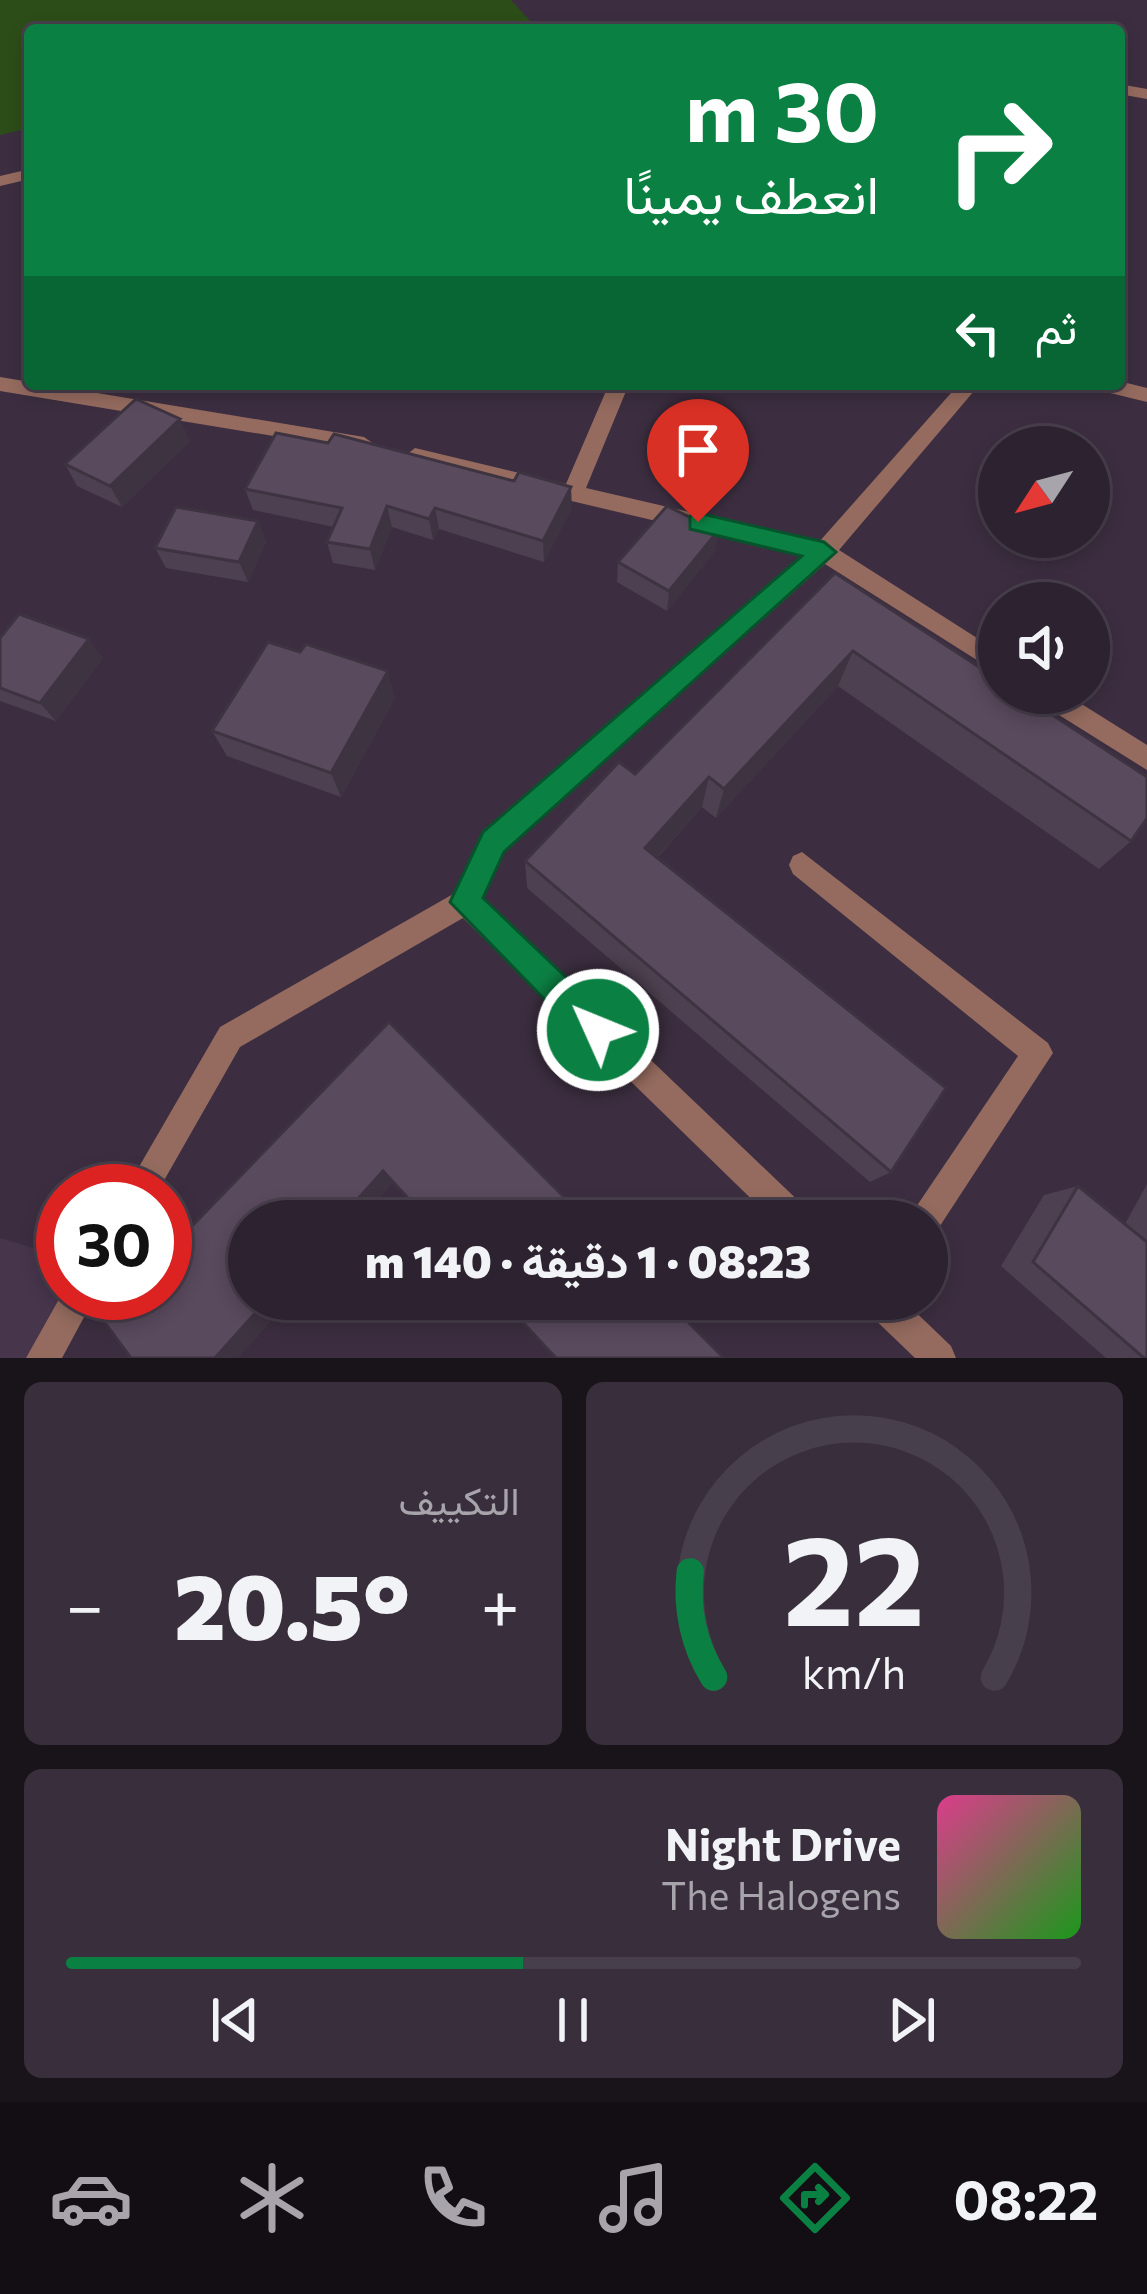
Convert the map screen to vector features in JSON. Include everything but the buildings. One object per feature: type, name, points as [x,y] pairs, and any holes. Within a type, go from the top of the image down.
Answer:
[{"type":"street","points":[[39,390],[312,432],[824,552],[978,651]]},
{"type":"street","points":[[573,493],[616,390]]},
{"type":"street","points":[[157,1164],[230,1037],[465,902],[494,842],[824,552],[965,390]]},
{"type":"street","points":[[1077,714],[1147,759]]},
{"type":"street","points":[[802,865],[1038,1053],[939,1200]]},
{"type":"street","points":[[465,902],[774,1200]]},
{"type":"street","points":[[43,1358],[65,1320]]},
{"type":"street","points":[[900,1320],[939,1358]]},
{"type":"shaded area","points":[[0,1238],[36,1249],[36,1320],[55,1320],[43,1358],[0,1358]]},
{"type":"green space","points":[[0,0],[511,0],[532,23],[24,24],[24,129],[0,135]]},
{"type":"route","points":[[598,1030],[465,902],[494,842],[824,552],[698,522]]}]
